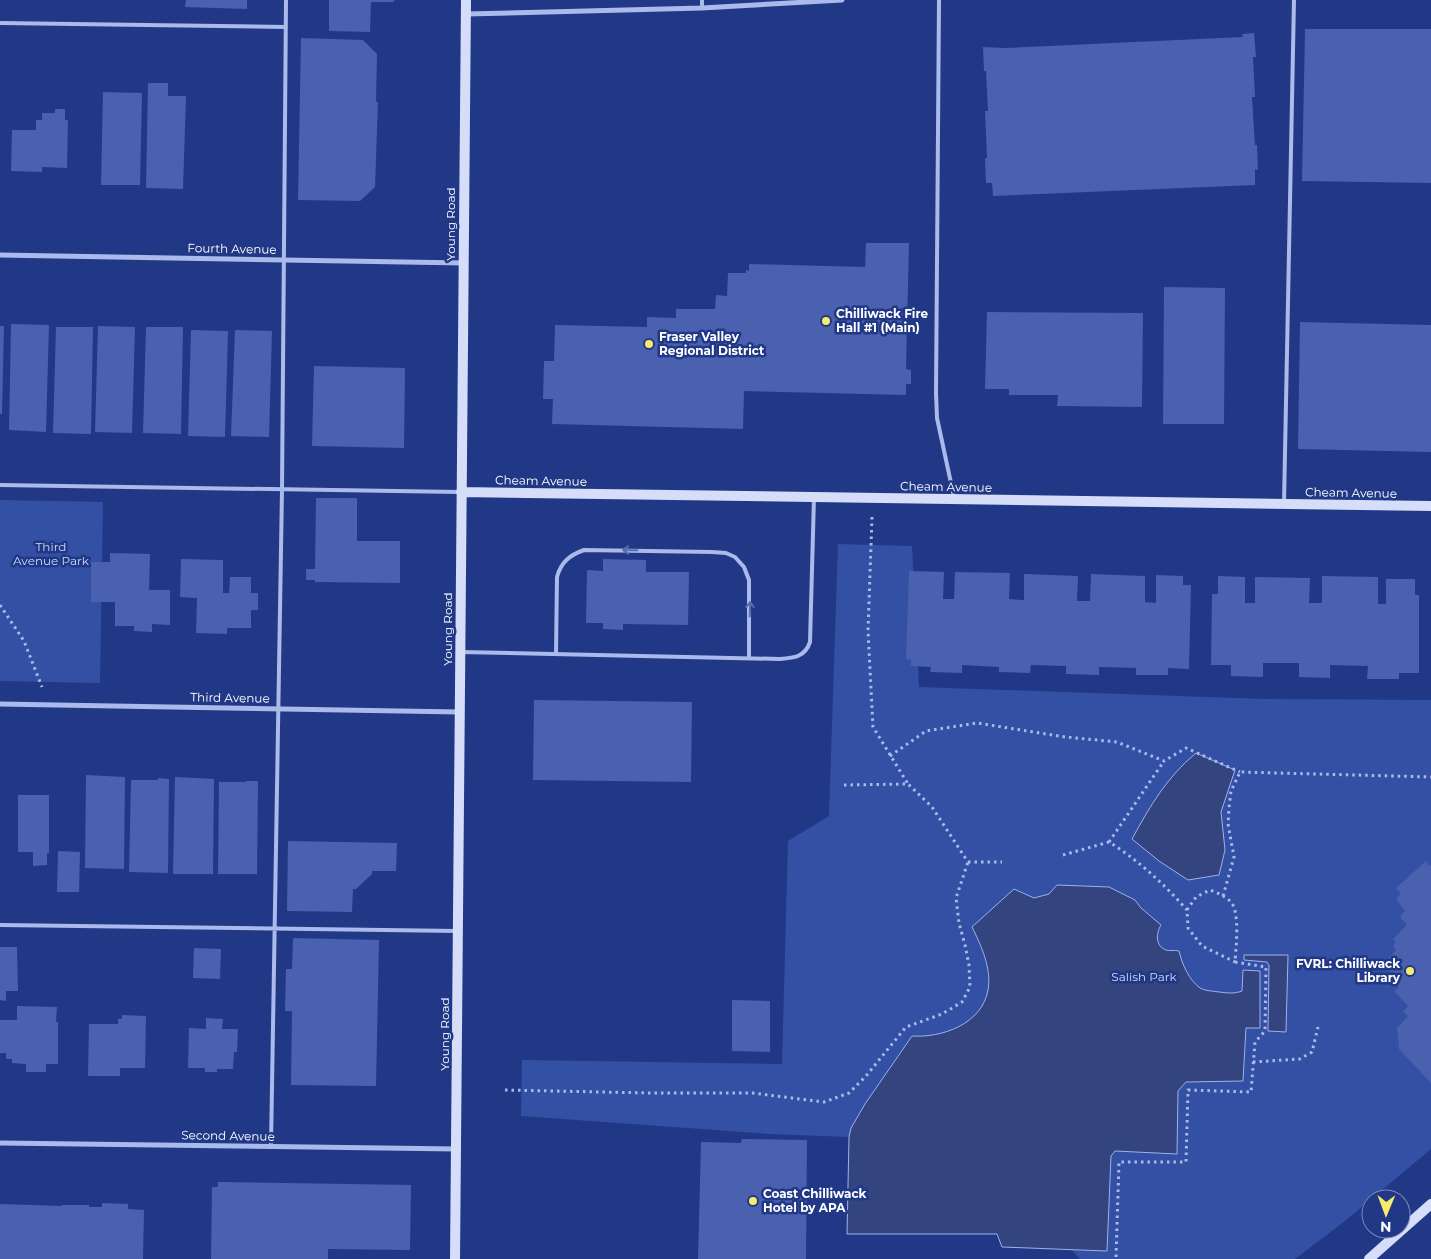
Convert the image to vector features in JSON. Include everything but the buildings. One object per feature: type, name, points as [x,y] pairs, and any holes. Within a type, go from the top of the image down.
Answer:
[{"type":"main road","name":"Young Road","points":[[455,1259],[466,0]]},
{"type":"main road","name":"Cheam Avenue","points":[[462,492],[1431,506]]},
{"type":"main road","points":[[1369,1259],[1431,1204]]},
{"type":"street","points":[[466,14],[702,8],[842,0]]},
{"type":"street","name":"Fourth Avenue","points":[[0,255],[464,263]]},
{"type":"street","name":"Third Avenue","points":[[0,704],[460,712]]},
{"type":"street","name":"Second Avenue","points":[[0,1143],[456,1149]]},
{"type":"lane","points":[[270,1146],[282,490],[286,0]]},
{"type":"lane","points":[[702,0],[702,8]]},
{"type":"lane","points":[[939,0],[936,393],[937,418],[954,499]]},
{"type":"lane","points":[[1284,504],[1294,0]]},
{"type":"lane","points":[[0,23],[286,27]]},
{"type":"lane","points":[[0,485],[462,492]]},
{"type":"lane","points":[[460,652],[748,658],[791,658],[801,656],[808,649],[810,642],[814,497]]},
{"type":"lane","points":[[556,654],[557,577],[564,561],[571,556],[584,550],[712,552],[726,553],[735,557],[744,567],[749,580],[748,658]]},
{"type":"lane","points":[[0,925],[458,931]]},
{"type":"path","points":[[872,542],[868,631],[873,727],[908,784],[932,807],[968,862]]},
{"type":"path","points":[[0,606],[24,641],[49,704]]},
{"type":"path","points":[[890,756],[926,732],[978,723],[1065,737],[1118,742],[1164,761]]},
{"type":"path","points":[[1063,855],[1109,842],[1164,761],[1186,748],[1240,772],[1431,777]]},
{"type":"path","points":[[1223,896],[1234,857],[1228,824],[1229,808],[1232,791],[1240,772]]},
{"type":"path","points":[[844,784],[908,784]]},
{"type":"path","points":[[1109,842],[1124,852],[1169,890],[1187,910]]},
{"type":"path","points":[[968,862],[1002,862]]},
{"type":"path","points":[[505,1090],[752,1093],[824,1102],[849,1093],[866,1076],[906,1026],[942,1014],[962,1002],[970,987],[969,965],[959,923],[956,898],[968,862]]},
{"type":"path","points":[[1116,1257],[1119,1162],[1186,1162],[1188,1090],[1251,1092],[1255,1042],[1265,1031],[1266,967],[1235,962],[1202,946],[1188,928],[1187,910],[1196,897],[1210,890],[1223,896],[1232,904],[1237,927],[1235,962]]},
{"type":"path","points":[[1254,1062],[1300,1060],[1312,1052],[1318,1027]]},
{"type":"green space","name":"Third Avenue Park","points":[[0,500],[103,502],[100,683],[0,681]]},
{"type":"green space","name":"Salish Park","points":[[838,544],[912,546],[919,687],[1264,699],[1431,700],[1431,1149],[1383,1189],[1361,1189],[1361,1208],[1295,1259],[1080,1259],[1072,1250],[1002,1247],[997,1234],[847,1234],[849,1137],[770,1134],[521,1116],[522,1060],[782,1064],[788,841],[829,816]]},
{"type":"shaded area","points":[[1196,753],[1235,770],[1221,812],[1225,850],[1219,875],[1188,880],[1159,861],[1132,839],[1168,782]]},
{"type":"shaded area","points":[[1057,885],[1109,887],[1135,900],[1141,908],[1161,925],[1157,935],[1160,946],[1166,950],[1179,951],[1189,976],[1202,989],[1225,993],[1239,992],[1242,991],[1243,970],[1260,971],[1260,1028],[1246,1028],[1243,1081],[1186,1082],[1178,1091],[1177,1154],[1115,1151],[1111,1156],[1107,1251],[1002,1247],[997,1234],[847,1234],[849,1137],[851,1128],[865,1104],[912,1036],[924,1036],[948,1031],[969,1020],[978,1012],[984,1002],[989,982],[982,949],[972,927],[1014,889],[1034,898],[1049,894]]},
{"type":"shaded area","points":[[1244,955],[1288,955],[1286,1032],[1268,1031],[1269,965],[1267,962],[1244,960]]},
{"type":"place","name":"Chilliwack Fire Hall #1 (Main)","points":[[826,321]]},
{"type":"place","name":"Fraser Valley Regional District","points":[[649,344]]},
{"type":"place","name":"FVRL: Chilliwack Library","points":[[1410,971]]},
{"type":"place","name":"Coast Chilliwack Hotel by APA","points":[[753,1201]]}]
